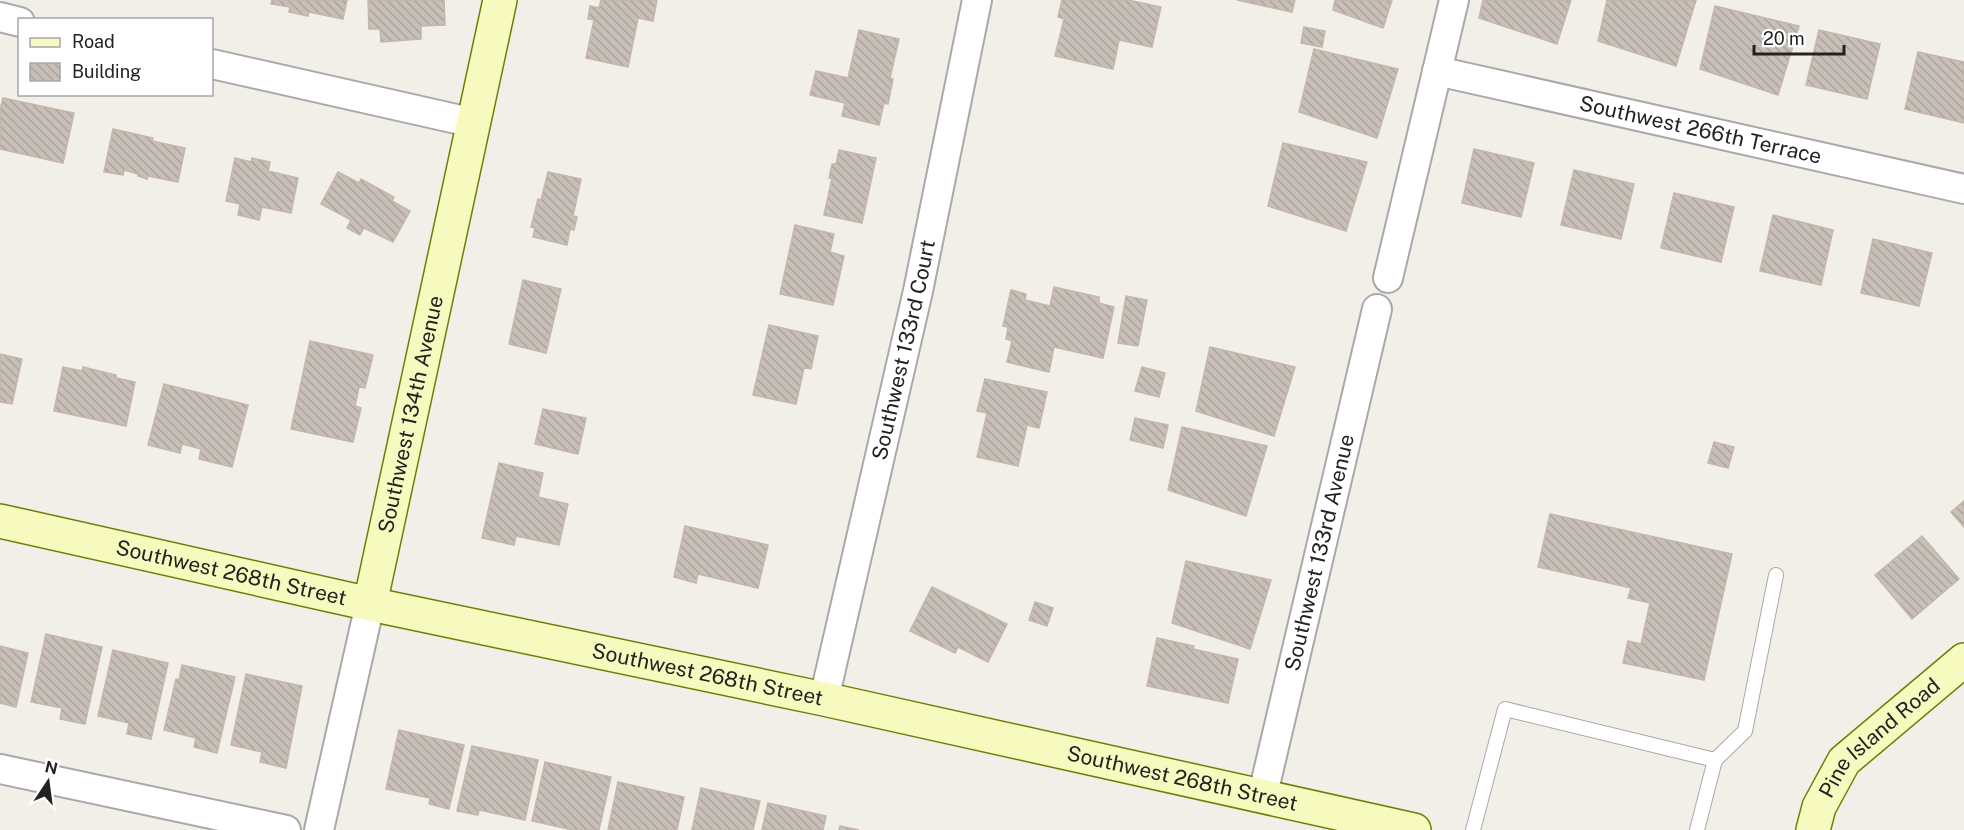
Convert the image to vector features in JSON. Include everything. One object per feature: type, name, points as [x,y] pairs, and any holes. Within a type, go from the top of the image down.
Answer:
[{"type":"main road","name":"Southwest 134th Avenue","points":[[370,604],[500,0]]},
{"type":"main road","name":"Southwest 268th Street","points":[[0,521],[370,604],[824,699],[1414,830]]},
{"type":"main road","name":"Pine Island Road","points":[[1813,830],[1819,807],[1844,761],[1964,660]]},
{"type":"street","name":"Southwest 133rd Court","points":[[824,699],[918,291],[977,0]]},
{"type":"street","points":[[1388,278],[1454,0]]},
{"type":"street","points":[[0,17],[18,21]]},
{"type":"street","points":[[213,64],[474,123]]},
{"type":"street","name":"Southwest 266th Terrace","points":[[1437,71],[1964,189]]},
{"type":"street","name":"Southwest 133rd Avenue","points":[[1262,798],[1377,309]]},
{"type":"street","name":"Southwest 134th Avenue","points":[[320,830],[370,604]]},
{"type":"street","points":[[0,769],[286,830]]},
{"type":"lane","points":[[1697,830],[1715,760],[1745,731],[1776,575]]},
{"type":"lane","points":[[1473,830],[1505,710],[1715,760]]},
{"type":"building","points":[[272,0],[347,0],[343,19],[309,12],[308,16],[289,12],[290,7],[271,4]]},
{"type":"building","points":[[368,0],[444,0],[445,25],[421,26],[421,39],[381,42],[380,29],[369,29]]},
{"type":"building","points":[[601,0],[657,0],[653,21],[638,18],[628,67],[586,58],[594,20],[588,19],[590,6],[599,8]]},
{"type":"building","points":[[1062,0],[1128,0],[1161,7],[1152,47],[1119,40],[1113,69],[1055,56],[1064,19],[1058,17]]},
{"type":"building","points":[[1237,0],[1295,0],[1292,12]]},
{"type":"building","points":[[1335,0],[1392,0],[1383,28],[1333,10]]},
{"type":"building","points":[[1483,0],[1571,0],[1557,44],[1479,18]]},
{"type":"building","points":[[1607,0],[1696,0],[1676,66],[1598,41]]},
{"type":"building","points":[[1715,6],[1799,26],[1778,95],[1700,69]]},
{"type":"building","points":[[1304,27],[1325,31],[1322,47],[1301,43]]},
{"type":"building","points":[[859,30],[899,39],[890,78],[893,79],[888,104],[884,103],[879,125],[842,116],[845,103],[810,95],[816,71],[848,78]]},
{"type":"building","points":[[1819,30],[1880,44],[1867,99],[1806,85]]},
{"type":"building","points":[[1314,49],[1398,69],[1377,138],[1299,112]]},
{"type":"building","points":[[1918,52],[1964,62],[1964,123],[1905,109]]},
{"type":"building","points":[[3,98],[74,113],[63,163],[0,149],[0,110]]},
{"type":"building","points":[[113,129],[185,148],[178,182],[148,176],[147,179],[124,170],[123,175],[104,172]]},
{"type":"building","points":[[1283,143],[1367,162],[1346,231],[1268,206]]},
{"type":"building","points":[[1474,149],[1534,163],[1521,217],[1462,203]]},
{"type":"building","points":[[839,150],[876,158],[862,223],[824,215],[832,178],[829,178],[832,164],[836,164]]},
{"type":"building","points":[[235,158],[251,162],[252,158],[270,162],[268,171],[298,178],[291,213],[262,207],[259,220],[238,215],[240,204],[226,201]]},
{"type":"building","points":[[1574,170],[1634,184],[1621,239],[1561,225]]},
{"type":"building","points":[[338,172],[359,183],[361,179],[394,197],[392,201],[410,211],[393,242],[364,228],[360,235],[347,228],[351,220],[321,204]]},
{"type":"building","points":[[548,172],[581,179],[573,216],[577,217],[574,230],[570,229],[567,245],[533,237],[535,228],[531,227]]},
{"type":"building","points":[[1674,193],[1734,207],[1721,262],[1661,248]]},
{"type":"building","points":[[1773,215],[1833,230],[1821,285],[1760,271]]},
{"type":"building","points":[[795,225],[834,234],[830,252],[844,256],[833,305],[780,294]]},
{"type":"building","points":[[1873,239],[1932,253],[1919,306],[1861,293]]},
{"type":"building","points":[[523,280],[561,289],[546,353],[509,344]]},
{"type":"building","points":[[1054,287],[1099,297],[1099,303],[1114,307],[1103,358],[1054,347],[1049,372],[1007,362],[1012,341],[1006,339],[1008,327],[1003,326],[1011,290],[1026,294],[1025,300],[1050,306]]},
{"type":"building","points":[[1126,296],[1147,300],[1138,346],[1118,343]]},
{"type":"building","points":[[769,325],[818,336],[811,369],[804,368],[796,404],[753,395]]},
{"type":"building","points":[[310,341],[373,355],[365,388],[359,387],[355,406],[361,408],[353,442],[291,429]]},
{"type":"building","points":[[1210,347],[1295,367],[1274,436],[1196,411]]},
{"type":"building","points":[[0,354],[22,359],[12,404],[0,402]]},
{"type":"building","points":[[63,367],[82,371],[83,367],[135,382],[126,426],[54,411]]},
{"type":"building","points":[[1142,367],[1165,373],[1159,397],[1135,391]]},
{"type":"building","points":[[985,379],[1047,392],[1039,428],[1027,425],[1018,466],[977,457],[987,413],[977,411]]},
{"type":"building","points":[[164,384],[248,405],[232,467],[199,459],[201,449],[182,444],[180,453],[148,445]]},
{"type":"building","points":[[543,409],[586,418],[578,454],[535,444]]},
{"type":"building","points":[[1135,418],[1168,425],[1163,448],[1130,440]]},
{"type":"building","points":[[1182,427],[1267,446],[1246,516],[1168,490]]},
{"type":"building","points":[[1714,442],[1734,447],[1728,468],[1708,463]]},
{"type":"building","points":[[499,463],[543,473],[538,497],[568,504],[559,545],[516,536],[514,545],[482,538]]},
{"type":"building","points":[[1964,501],[1964,527],[1951,512]]},
{"type":"building","points":[[1550,514],[1732,554],[1704,680],[1623,663],[1628,641],[1641,644],[1650,603],[1628,598],[1631,588],[1538,567]]},
{"type":"building","points":[[685,526],[768,545],[758,588],[698,574],[696,583],[674,577]]},
{"type":"building","points":[[1922,536],[1959,579],[1912,619],[1875,575]]},
{"type":"building","points":[[1186,561],[1271,580],[1250,649],[1172,623]]},
{"type":"building","points":[[932,587],[1007,624],[988,662],[958,647],[955,653],[910,631]]},
{"type":"building","points":[[1035,602],[1053,608],[1047,626],[1029,620]]},
{"type":"building","points":[[46,634],[102,647],[85,724],[60,719],[62,708],[31,702]]},
{"type":"building","points":[[1157,638],[1238,659],[1228,703],[1147,686]]},
{"type":"building","points":[[0,646],[28,653],[16,707],[0,703]]},
{"type":"building","points":[[113,650],[168,663],[151,739],[127,734],[129,723],[98,716]]},
{"type":"building","points":[[182,665],[235,677],[217,753],[194,747],[196,738],[164,730],[176,679],[179,680]]},
{"type":"building","points":[[246,674],[302,686],[286,768],[260,762],[262,752],[231,745]]},
{"type":"building","points":[[399,730],[464,745],[449,809],[429,804],[430,798],[386,789]]},
{"type":"building","points":[[472,746],[538,760],[525,820],[479,810],[478,815],[457,811]]},
{"type":"building","points":[[545,762],[611,777],[599,830],[573,830],[532,821]]},
{"type":"building","points":[[618,782],[684,797],[677,830],[608,830]]},
{"type":"building","points":[[701,788],[760,801],[753,830],[692,830]]},
{"type":"building","points":[[768,803],[826,816],[823,830],[762,830]]},
{"type":"building","points":[[840,826],[859,830],[839,830]]}]
